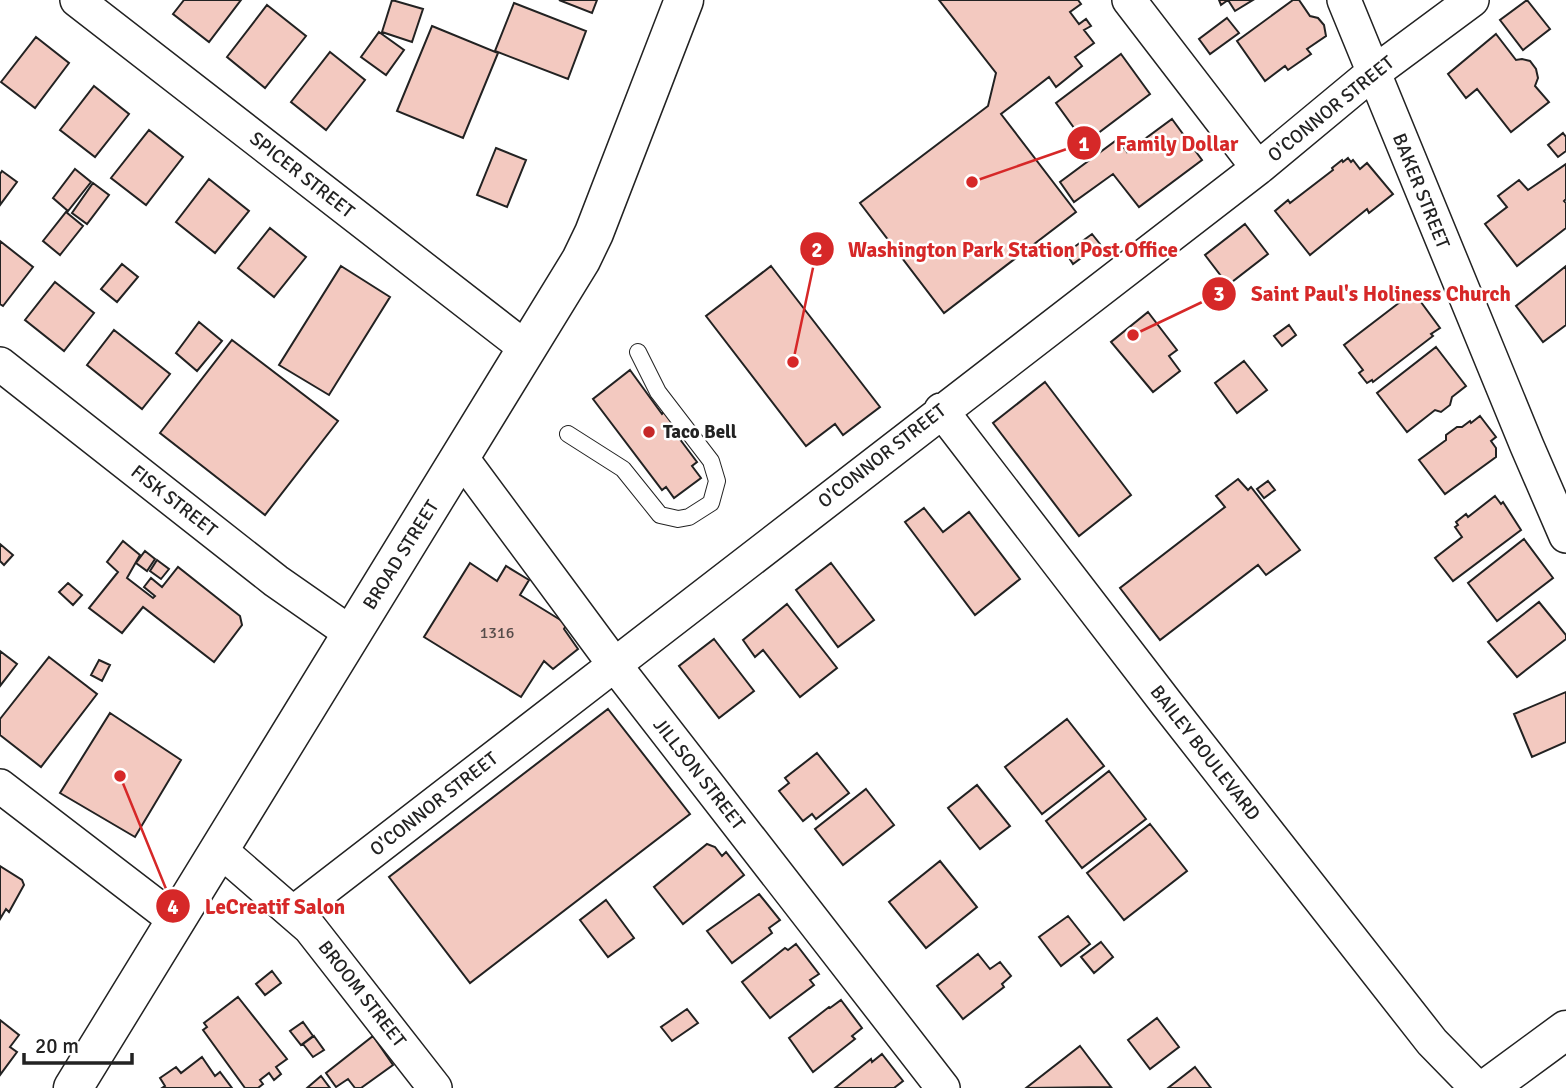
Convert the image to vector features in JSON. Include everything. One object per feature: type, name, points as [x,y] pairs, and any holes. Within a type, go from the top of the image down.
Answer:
[{"type":"main road","name":"BROAD STREET","points":[[74,1088],[581,260],[594,233],[684,0]]},
{"type":"main road","points":[[1487,1088],[1566,1030]]},
{"type":"street","name":"SPICER STREET","points":[[77,0],[527,349]]},
{"type":"street","points":[[1129,0],[1258,168]]},
{"type":"street","name":"BAKER STREET","points":[[1344,0],[1566,536]]},
{"type":"street","name":"O'CONNOR STREET","points":[[293,913],[941,410],[1258,168],[1373,74],[1472,0]]},
{"type":"street","name":"FISK STREET","points":[[0,364],[276,581],[352,634]]},
{"type":"street","name":"BAILEY BOULEVARD","points":[[941,410],[1432,1042],[1477,1088]]},
{"type":"street","name":"JILLSON STREET","points":[[461,457],[614,664],[943,1088]]},
{"type":"street","points":[[0,786],[176,922]]},
{"type":"street","name":"BROOM STREET","points":[[220,850],[310,928],[435,1088]]},
{"type":"lane","points":[[568,434],[623,470],[660,515],[678,519],[689,517],[711,503],[718,481],[711,461],[658,392],[638,352]]},
{"type":"building","points":[[184,0],[241,0],[209,42],[173,14]]},
{"type":"building","points":[[392,0],[423,9],[412,42],[382,32]]},
{"type":"building","points":[[559,0],[597,0],[592,13]]},
{"type":"building","points":[[939,0],[1078,0],[1081,4],[1070,12],[1079,24],[1086,19],[1091,26],[1084,30],[1094,43],[1075,57],[1082,66],[1056,87],[1049,77],[1001,114],[1076,212],[944,313],[860,203],[988,106],[996,73]]},
{"type":"building","points":[[1228,0],[1253,0],[1235,11]]},
{"type":"building","points":[[1293,0],[1299,0],[1310,16],[1318,18],[1324,25],[1326,36],[1307,49],[1311,54],[1288,70],[1285,66],[1265,81],[1237,41]]},
{"type":"building","points":[[1527,0],[1550,29],[1523,50],[1500,20]]},
{"type":"building","points":[[514,3],[586,31],[568,79],[495,51]]},
{"type":"building","points":[[267,5],[306,36],[265,88],[227,57]]},
{"type":"building","points":[[1227,18],[1239,33],[1210,54],[1199,39]]},
{"type":"building","points":[[432,26],[498,53],[463,138],[397,111]]},
{"type":"building","points":[[379,32],[404,50],[386,75],[361,57]]},
{"type":"building","points":[[1496,34],[1516,60],[1530,61],[1538,78],[1535,86],[1549,102],[1511,132],[1477,89],[1466,98],[1448,74]]},
{"type":"building","points":[[36,37],[69,63],[35,108],[1,82]]},
{"type":"building","points":[[330,52],[365,80],[326,130],[291,102]]},
{"type":"building","points":[[1121,54],[1150,94],[1085,143],[1056,103]]},
{"type":"building","points":[[94,86],[129,114],[95,157],[60,130]]},
{"type":"building","points":[[1172,119],[1202,160],[1139,207],[1113,174],[1074,202],[1060,182],[1118,139],[1127,152]]},
{"type":"building","points":[[149,130],[183,157],[146,205],[111,178]]},
{"type":"building","points":[[1563,133],[1566,137],[1566,151],[1558,157],[1548,145]]},
{"type":"building","points":[[496,148],[526,160],[507,207],[477,195]]},
{"type":"building","points":[[1348,158],[1360,169],[1367,163],[1393,194],[1369,213],[1367,209],[1310,255],[1275,211],[1288,200],[1290,203]]},
{"type":"building","points":[[1566,164],[1566,228],[1517,266],[1485,224],[1507,207],[1498,196],[1519,180],[1528,190]]},
{"type":"building","points":[[75,169],[91,182],[68,211],[53,198]]},
{"type":"building","points":[[2,171],[17,182],[0,205],[0,174]]},
{"type":"building","points":[[209,179],[249,211],[215,253],[176,222]]},
{"type":"building","points":[[93,183],[109,195],[87,224],[72,213]]},
{"type":"building","points":[[66,212],[83,226],[60,255],[43,241]]},
{"type":"building","points":[[1245,224],[1268,254],[1228,285],[1205,255]]},
{"type":"building","points":[[270,228],[306,257],[274,297],[238,268]]},
{"type":"building","points":[[1092,234],[1100,244],[1073,264],[1066,253]]},
{"type":"building","points":[[0,241],[33,267],[3,306],[0,304]]},
{"type":"building","points":[[122,264],[138,277],[117,302],[101,289]]},
{"type":"building","points":[[341,266],[390,297],[329,395],[279,365]]},
{"type":"building","points":[[771,266],[880,407],[843,435],[835,424],[806,446],[706,316]]},
{"type":"building","points":[[1566,266],[1566,325],[1543,342],[1516,306]]},
{"type":"building","points":[[55,282],[94,313],[64,351],[25,320]]},
{"type":"building","points":[[1415,294],[1440,328],[1373,382],[1372,380],[1367,383],[1359,373],[1363,370],[1344,345],[1404,299],[1406,301]]},
{"type":"building","points":[[1148,312],[1177,350],[1169,356],[1180,371],[1153,392],[1111,342]]},
{"type":"building","points":[[199,322],[222,341],[197,371],[176,353]]},
{"type":"building","points":[[1289,325],[1296,335],[1282,346],[1274,336]]},
{"type":"building","points":[[114,330],[170,374],[142,409],[87,365]]},
{"type":"building","points":[[232,340],[338,421],[265,515],[160,433]]},
{"type":"building","points":[[1436,347],[1466,386],[1452,397],[1450,405],[1441,412],[1435,410],[1407,432],[1377,393]]},
{"type":"building","points":[[1244,361],[1267,390],[1237,413],[1215,383]]},
{"type":"building","points":[[630,370],[662,414],[668,408],[680,425],[673,430],[697,462],[692,466],[701,478],[674,498],[666,487],[662,490],[593,399]]},
{"type":"building","points":[[1045,382],[1131,495],[1079,536],[993,423]]},
{"type":"building","points":[[1480,416],[1496,437],[1491,441],[1496,448],[1496,457],[1445,494],[1419,460],[1446,440],[1446,435],[1457,427],[1470,421],[1471,423]]},
{"type":"building","points":[[1238,479],[1248,490],[1251,487],[1300,550],[1266,575],[1258,565],[1160,640],[1120,588],[1225,507],[1216,496]]},
{"type":"building","points":[[1268,481],[1275,490],[1264,498],[1257,489]]},
{"type":"building","points":[[1495,496],[1501,504],[1503,502],[1521,530],[1453,581],[1435,558],[1462,537],[1455,527],[1458,525],[1456,522],[1466,514],[1468,517]]},
{"type":"building","points":[[924,508],[943,532],[969,512],[1020,579],[975,615],[905,522]]},
{"type":"building","points":[[1524,539],[1553,578],[1497,621],[1468,583]]},
{"type":"building","points":[[123,541],[140,555],[127,578],[153,598],[155,596],[144,587],[151,578],[162,587],[178,567],[240,616],[242,625],[214,662],[143,607],[122,633],[89,608],[118,572],[107,562]]},
{"type":"building","points":[[0,544],[13,555],[4,565],[0,561]]},
{"type":"building","points":[[145,551],[155,559],[147,571],[136,563]]},
{"type":"building","points":[[157,560],[169,569],[161,579],[150,571]]},
{"type":"building","points":[[470,563],[497,581],[506,566],[529,580],[520,595],[567,624],[564,629],[578,649],[553,669],[544,661],[521,697],[424,637]]},
{"type":"building","points":[[831,563],[874,620],[838,647],[796,590]]},
{"type":"building","points":[[68,583],[82,595],[73,605],[59,592]]},
{"type":"building","points":[[1539,602],[1566,635],[1566,639],[1517,677],[1488,642]]},
{"type":"building","points":[[787,604],[837,668],[800,697],[763,650],[755,657],[743,640]]},
{"type":"building","points":[[714,639],[754,691],[719,718],[679,666]]},
{"type":"building","points":[[0,651],[17,664],[0,686]]},
{"type":"building","points":[[49,657],[97,694],[41,767],[0,735],[0,719]]},
{"type":"building","points":[[99,660],[110,665],[102,681],[91,675]]},
{"type":"building","points":[[1566,692],[1566,742],[1532,757],[1514,714]]},
{"type":"building","points":[[608,709],[690,814],[470,983],[389,877]]},
{"type":"building","points":[[110,713],[181,760],[135,837],[60,793]]},
{"type":"building","points":[[1067,719],[1104,766],[1042,814],[1005,767]]},
{"type":"building","points":[[817,753],[849,793],[816,819],[812,814],[803,821],[779,791],[789,783],[785,778]]},
{"type":"building","points":[[1109,771],[1146,819],[1082,868],[1046,821]]},
{"type":"building","points":[[977,785],[1010,826],[980,849],[948,808]]},
{"type":"building","points":[[866,789],[894,825],[843,865],[815,829]]},
{"type":"building","points":[[1150,824],[1187,871],[1124,920],[1087,873]]},
{"type":"building","points":[[707,844],[715,847],[722,856],[726,852],[744,875],[683,924],[654,887]]},
{"type":"building","points":[[940,861],[977,907],[926,948],[889,902]]},
{"type":"building","points":[[0,866],[22,880],[24,885],[9,912],[6,909],[0,919]]},
{"type":"building","points":[[759,894],[780,920],[769,928],[772,933],[732,963],[707,931]]},
{"type":"building","points":[[606,900],[634,938],[608,957],[580,920]]},
{"type":"building","points":[[1068,916],[1090,944],[1061,966],[1039,937]]},
{"type":"building","points":[[1101,942],[1113,957],[1094,973],[1081,957]]},
{"type":"building","points":[[796,944],[819,974],[810,980],[814,985],[770,1018],[742,982],[785,948],[788,950]]},
{"type":"building","points":[[978,954],[990,969],[1000,962],[1011,976],[1002,984],[1004,987],[963,1019],[937,986]]},
{"type":"building","points":[[272,971],[281,983],[265,995],[256,984]]},
{"type":"building","points":[[238,997],[287,1059],[276,1067],[281,1074],[274,1080],[269,1073],[260,1080],[263,1084],[258,1088],[245,1088],[203,1030],[207,1027],[204,1023]]},
{"type":"building","points":[[841,1000],[862,1028],[852,1036],[855,1039],[813,1072],[789,1038]]},
{"type":"building","points":[[687,1009],[698,1023],[672,1041],[661,1027]]},
{"type":"building","points":[[1157,1018],[1179,1047],[1150,1069],[1128,1040]]},
{"type":"building","points":[[0,1020],[19,1035],[10,1047],[17,1052],[0,1075]]},
{"type":"building","points":[[303,1022],[313,1036],[301,1045],[290,1031]]},
{"type":"building","points":[[314,1036],[324,1050],[313,1057],[303,1044]]},
{"type":"building","points":[[373,1036],[393,1065],[361,1088],[355,1088],[348,1079],[336,1087],[326,1073]]},
{"type":"building","points":[[1080,1046],[1111,1087],[1026,1088]]},
{"type":"building","points":[[882,1054],[903,1081],[894,1088],[835,1088],[871,1059],[872,1062]]},
{"type":"building","points":[[202,1057],[215,1076],[220,1072],[232,1088],[162,1088],[165,1086],[160,1078],[176,1067],[181,1073]]},
{"type":"building","points":[[1195,1067],[1211,1088],[1168,1088]]},
{"type":"building","points":[[321,1076],[330,1088],[307,1088]]},
{"type":"place","name":"Family Dollar","points":[[972,182]]},
{"type":"place","name":"Saint Paul's Holiness Church","points":[[1133,335]]},
{"type":"place","name":"Washington Park Station Post Office","points":[[793,362]]},
{"type":"place","name":"Taco Bell","points":[[649,432]]},
{"type":"place","name":"LeCreatif Salon","points":[[120,776]]}]
